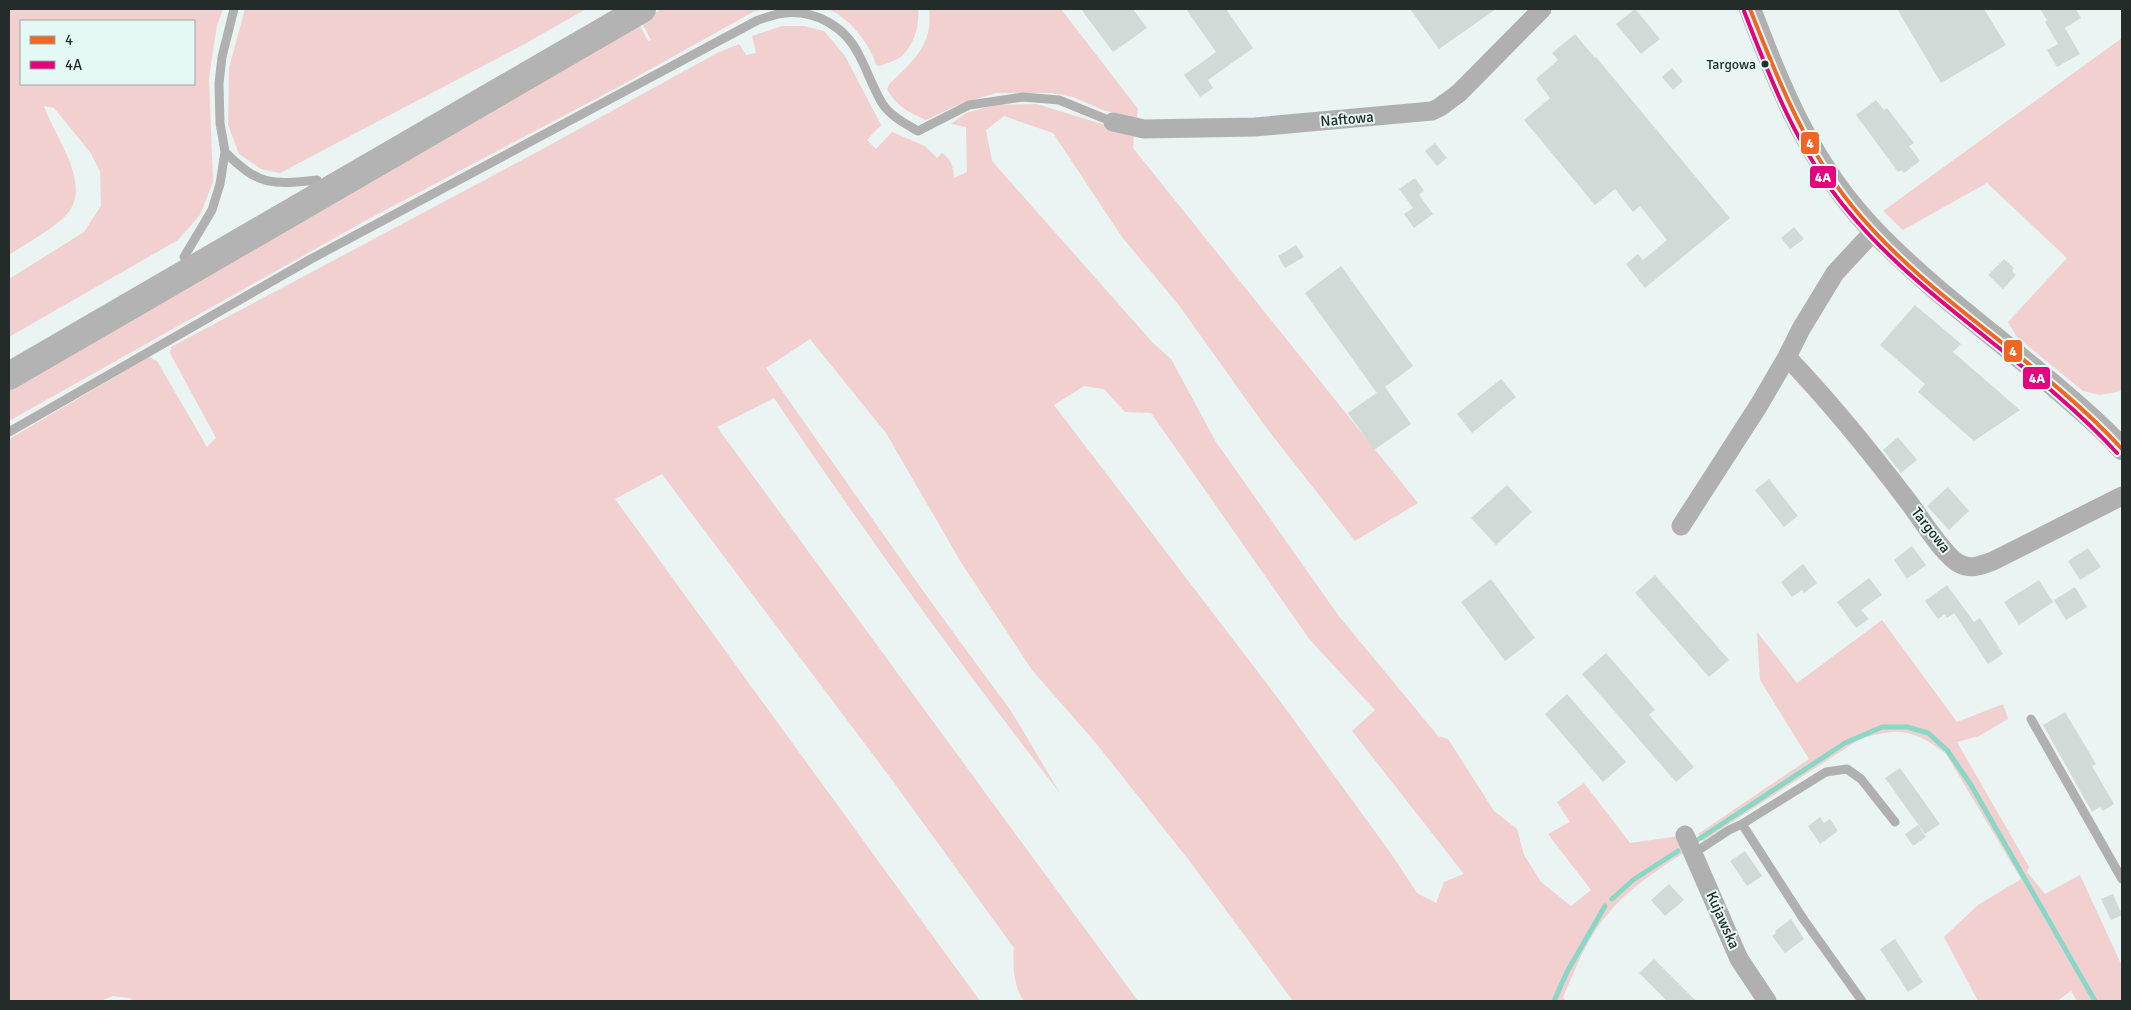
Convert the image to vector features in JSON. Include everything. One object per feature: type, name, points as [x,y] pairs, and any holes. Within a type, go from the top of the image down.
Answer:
[{"type":"main road","points":[[9,359],[612,9]]},
{"type":"main road","points":[[9,376],[642,9]]},
{"type":"street","name":"Naftowa","points":[[1113,122],[1144,129],[1255,127],[1432,111],[1460,93],[1542,9]]},
{"type":"street","points":[[1750,9],[1779,83],[1807,140],[1832,180],[1874,231],[1912,267],[2074,403],[2122,449]]},
{"type":"street","points":[[1681,526],[1788,357],[1801,329],[1835,273],[1874,231]]},
{"type":"street","name":"Targowa","points":[[1788,357],[1822,394],[1902,492],[1946,551],[1959,564],[1974,568],[1993,561],[2122,496]]},
{"type":"street","name":"Kujawska","points":[[1686,835],[1739,959],[1767,1001]]},
{"type":"lane","points":[[184,257],[212,210],[220,184],[224,152],[220,123],[219,83],[222,57],[234,9]]},
{"type":"lane","points":[[9,432],[311,259],[758,20],[783,13],[807,14],[829,22],[845,35],[858,52],[883,104],[898,119],[918,131],[969,105],[1023,97],[1059,100],[1113,122]]},
{"type":"lane","points":[[224,152],[247,172],[270,183],[317,180]]},
{"type":"lane","points":[[2032,720],[2122,879]]},
{"type":"lane","points":[[1694,854],[1729,830],[1742,824],[1826,772],[1847,769],[1861,779],[1896,822]]},
{"type":"lane","points":[[1742,824],[1804,920],[1862,1001]]},
{"type":"shaded area","points":[[9,9],[223,9],[217,25],[209,78],[213,182],[200,215],[178,240],[9,337],[9,279],[84,232],[101,206],[100,171],[90,152],[54,108],[44,106],[70,162],[76,190],[74,203],[66,215],[39,236],[9,255]]},
{"type":"shaded area","points":[[245,9],[586,9],[521,46],[280,173],[261,169],[239,154],[228,125],[229,68]]},
{"type":"shaded area","points":[[662,9],[764,9],[753,12],[622,85],[365,221],[9,421],[9,387],[638,22],[648,41],[651,40],[641,21]]},
{"type":"shaded area","points":[[827,9],[918,9],[917,28],[910,46],[902,56],[880,66],[876,65],[864,40],[850,24],[835,12]]},
{"type":"shaded area","points":[[929,9],[1061,9],[1138,109],[1137,119],[1103,110],[1073,97],[1051,93],[996,93],[962,103],[926,120],[914,115],[899,104],[887,89],[890,83],[914,59],[925,42],[930,21]]},
{"type":"shaded area","points":[[782,26],[804,26],[824,31],[845,56],[881,125],[867,140],[876,149],[892,132],[925,146],[937,158],[942,153],[951,164],[954,178],[967,172],[966,127],[951,124],[966,113],[994,105],[1037,104],[1134,134],[1133,148],[1418,503],[1355,541],[1265,426],[1178,304],[1122,237],[1053,133],[1004,116],[986,130],[992,161],[1153,343],[1171,359],[1216,442],[1338,615],[1438,736],[1448,739],[1494,811],[1517,829],[1524,855],[1541,882],[1571,906],[1591,890],[1548,834],[1570,822],[1557,802],[1584,783],[1630,843],[1680,836],[1685,852],[1660,868],[1624,897],[1595,931],[1563,997],[1566,1001],[1293,1001],[1188,859],[1095,742],[1032,670],[962,564],[886,433],[810,339],[766,368],[931,602],[1011,711],[1060,793],[914,598],[774,398],[717,427],[1138,1001],[1024,1001],[1014,976],[1014,948],[892,780],[662,474],[615,499],[980,1001],[133,1001],[130,998],[113,996],[100,1001],[9,1001],[9,439],[149,357],[157,361],[207,447],[216,438],[170,353],[171,347],[539,151],[717,53],[739,44],[746,55],[756,53],[752,36]],"holes":[[[1084,386],[1104,389],[1125,412],[1151,413],[1310,640],[1375,710],[1352,731],[1464,874],[1444,882],[1436,903],[1417,893],[1392,855],[1280,701],[1054,405]]]},
{"type":"shaded area","points":[[2122,38],[2122,391],[2100,395],[2083,391],[2017,337],[2008,322],[2067,258],[1987,183],[1903,230],[1883,211]]},
{"type":"shaded area","points":[[1882,620],[1957,722],[2003,704],[2008,719],[1979,736],[1957,742],[2029,867],[2027,872],[2045,894],[2080,875],[2122,966],[2122,1001],[2077,1001],[2071,991],[2057,1001],[1978,1001],[1944,937],[1978,905],[2021,879],[1946,754],[1925,739],[1915,735],[1896,732],[1860,739],[1703,841],[1698,834],[1809,759],[1760,680],[1757,632],[1797,683]]},
{"type":"building","points":[[1081,9],[1133,9],[1147,28],[1113,52]]},
{"type":"building","points":[[1186,9],[1226,9],[1253,48],[1208,80],[1213,88],[1200,97],[1184,75],[1216,52]]},
{"type":"building","points":[[1410,9],[1496,9],[1439,49]]},
{"type":"building","points":[[1635,9],[1660,39],[1641,54],[1616,24]]},
{"type":"building","points":[[1897,9],[1984,9],[2006,45],[1941,83]]},
{"type":"building","points":[[2040,9],[2076,9],[2081,18],[2065,28],[2080,54],[2057,67],[2047,50],[2058,44]]},
{"type":"building","points":[[1575,34],[1730,218],[1645,288],[1626,264],[1638,254],[1643,260],[1667,240],[1640,206],[1633,212],[1615,189],[1595,205],[1524,120],[1550,98],[1536,79],[1558,60],[1552,53]]},
{"type":"building","points":[[1672,68],[1683,81],[1673,90],[1662,77]]},
{"type":"building","points":[[1876,100],[1884,110],[1887,108],[1914,143],[1909,146],[1920,161],[1904,173],[1902,170],[1898,172],[1856,115]]},
{"type":"building","points":[[1435,143],[1447,158],[1437,166],[1425,151]]},
{"type":"building","points":[[1415,178],[1424,191],[1419,195],[1433,214],[1414,228],[1404,214],[1413,208],[1399,189]]},
{"type":"building","points":[[1794,227],[1804,239],[1790,249],[1781,238]]},
{"type":"building","points":[[1296,245],[1304,257],[1285,268],[1278,256]]},
{"type":"building","points":[[2004,259],[2014,268],[2012,271],[2016,275],[2003,289],[1988,275]]},
{"type":"building","points":[[1341,266],[1413,366],[1377,393],[1305,293]]},
{"type":"building","points":[[1915,305],[1961,344],[1953,352],[2020,410],[1974,441],[1918,392],[1925,384],[1880,345]]},
{"type":"building","points":[[1501,379],[1516,397],[1472,433],[1457,414]]},
{"type":"building","points":[[1385,387],[1411,424],[1374,450],[1348,413]]},
{"type":"building","points":[[1898,437],[1917,460],[1901,473],[1883,450]]},
{"type":"building","points":[[1769,479],[1798,516],[1784,527],[1755,490]]},
{"type":"building","points":[[1507,485],[1532,512],[1496,545],[1471,518]]},
{"type":"building","points":[[1948,487],[1969,511],[1949,530],[1927,506]]},
{"type":"building","points":[[1912,546],[1926,565],[1907,579],[1894,560]]},
{"type":"building","points":[[2088,548],[2101,567],[2080,580],[2068,561]]},
{"type":"building","points":[[1803,564],[1817,583],[1804,593],[1802,590],[1792,597],[1781,582]]},
{"type":"building","points":[[1655,575],[1729,660],[1709,677],[1635,593]]},
{"type":"building","points":[[1869,578],[1882,595],[1861,610],[1869,619],[1856,628],[1837,602]]},
{"type":"building","points":[[1491,579],[1535,638],[1505,661],[1461,602]]},
{"type":"building","points":[[2039,580],[2053,602],[2019,625],[2004,602]]},
{"type":"building","points":[[1947,585],[1974,622],[1980,618],[2003,654],[1988,664],[1954,613],[1947,618],[1945,614],[1938,619],[1925,601]]},
{"type":"building","points":[[2075,587],[2087,607],[2066,620],[2054,600]]},
{"type":"building","points":[[1606,653],[1655,710],[1649,715],[1694,767],[1676,782],[1582,674]]},
{"type":"building","points":[[1567,694],[1626,762],[1603,782],[1545,714]]},
{"type":"building","points":[[2065,712],[2096,764],[2092,766],[2114,804],[2103,811],[2100,807],[2092,812],[2043,725]]},
{"type":"building","points":[[1900,768],[1940,824],[1925,834],[1885,778]]},
{"type":"building","points":[[1820,817],[1824,823],[1830,819],[1838,831],[1820,844],[1808,826]]},
{"type":"building","points":[[1918,825],[1926,837],[1913,846],[1905,834]]},
{"type":"building","points":[[1745,851],[1762,876],[1747,886],[1730,861]]},
{"type":"building","points":[[1669,884],[1684,900],[1665,916],[1651,900]]},
{"type":"building","points":[[2113,894],[2122,915],[2111,920],[2101,899]]},
{"type":"building","points":[[1791,919],[1804,939],[1785,953],[1772,936],[1776,933],[1775,931]]},
{"type":"building","points":[[1895,939],[1923,982],[1908,992],[1880,949]]},
{"type":"building","points":[[1654,959],[1696,1001],[1667,1001],[1639,973]]},
{"type":"waterway","points":[[1699,839],[1845,743],[1882,727],[1907,727],[1928,733],[1947,750],[1971,785],[2095,1001]]},
{"type":"waterway","points":[[1612,899],[1633,880],[1678,851]]},
{"type":"waterway","points":[[1554,1001],[1567,972],[1605,906]]},
{"type":"transit line","name":"4","points":[[1750,9],[1782,86],[1806,136],[1835,184],[1852,206],[1882,240],[1915,271],[2056,386],[2122,449]]},
{"type":"transit line","name":"4A","points":[[1744,11],[1788,116],[1815,165],[1848,211],[1879,245],[1912,276],[2052,391],[2117,453]]},
{"type":"place","name":"Targowa","points":[[1765,64]]}]
